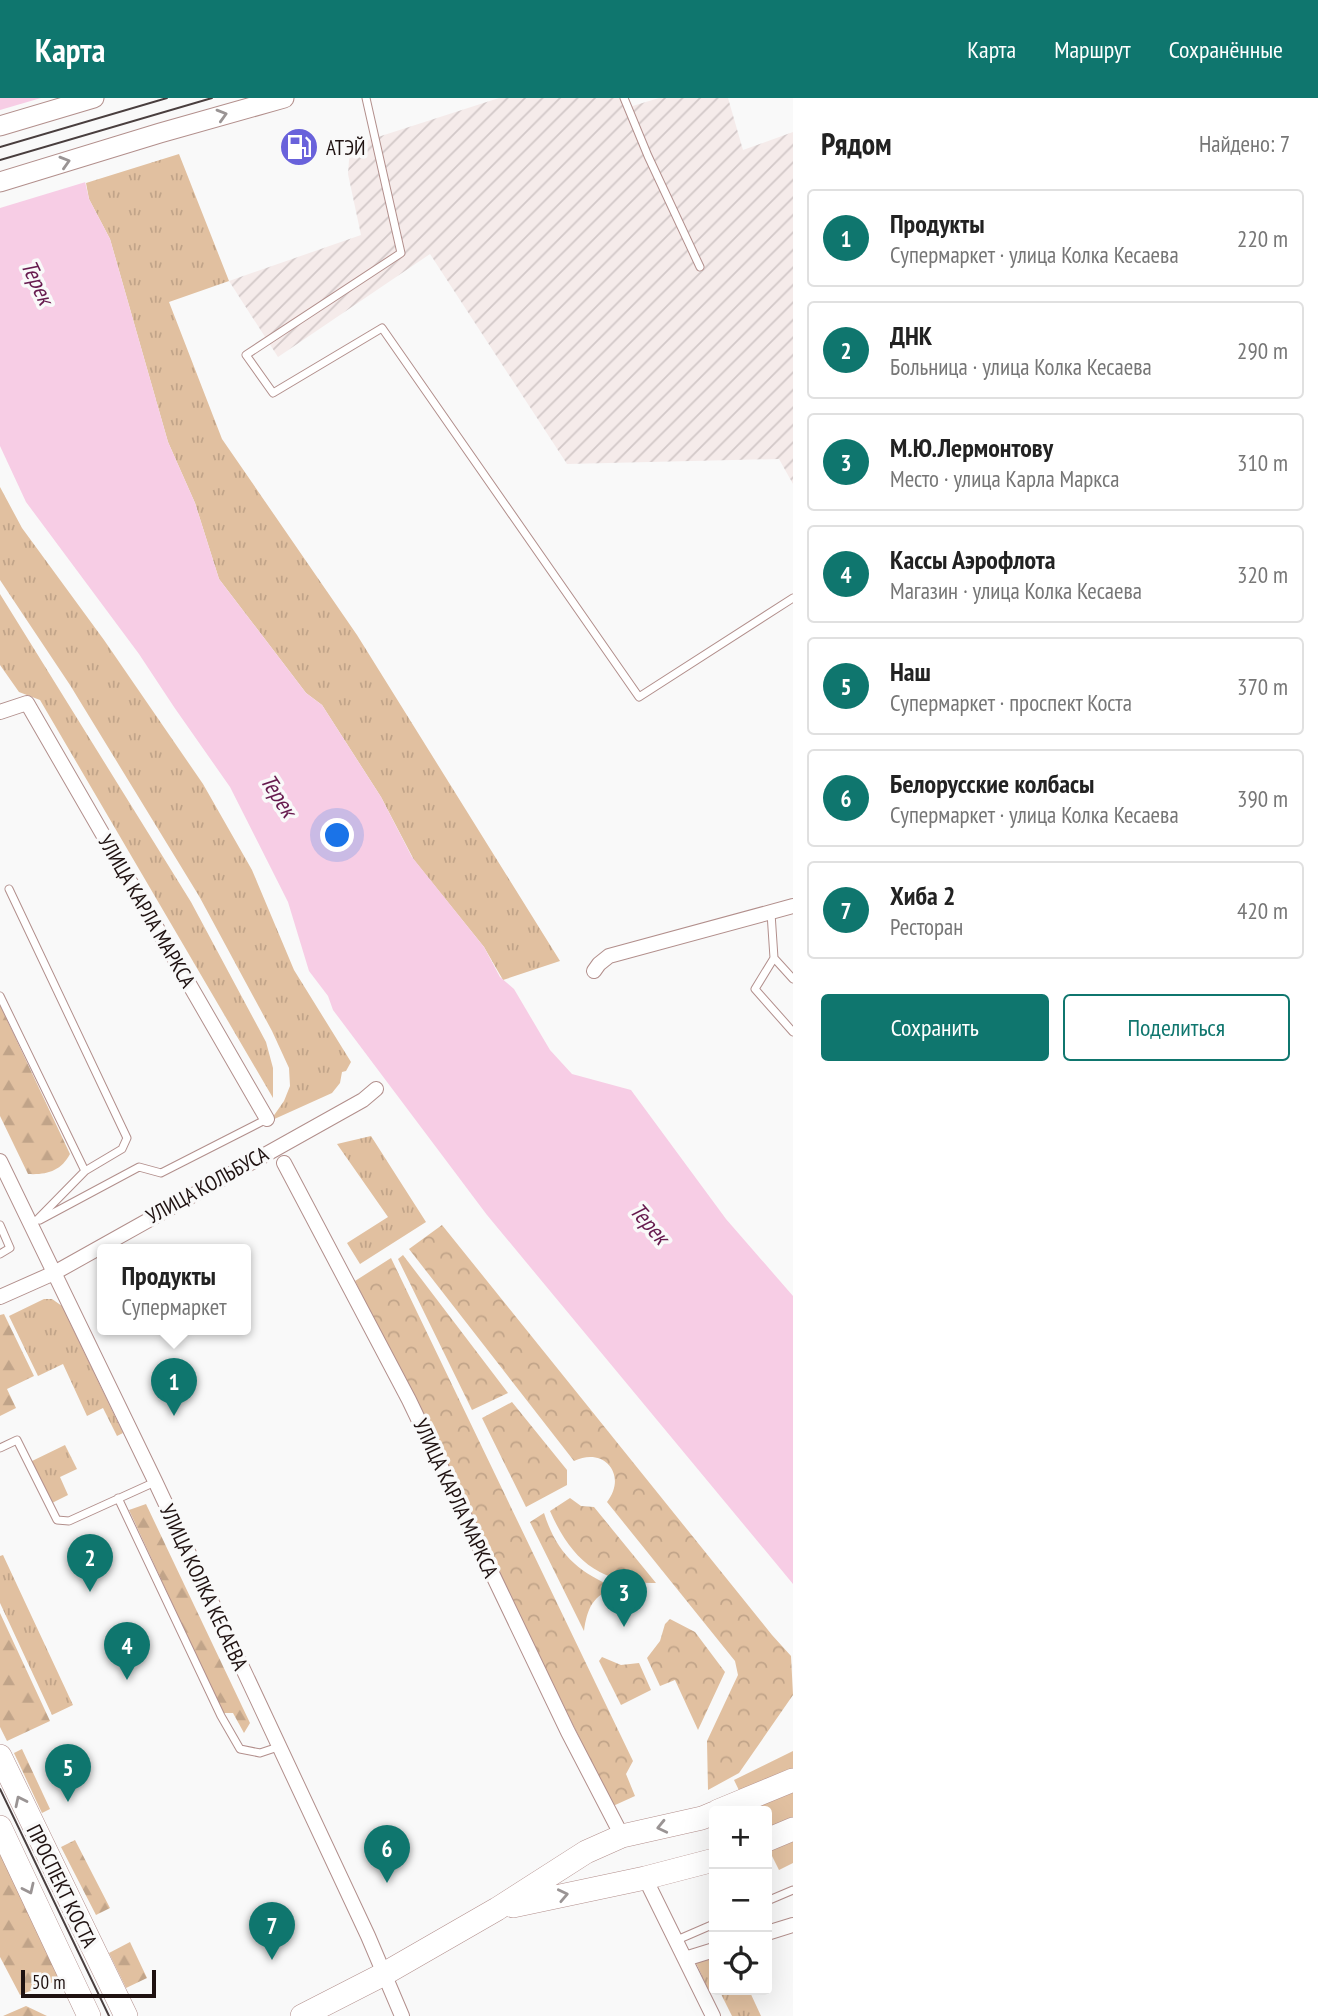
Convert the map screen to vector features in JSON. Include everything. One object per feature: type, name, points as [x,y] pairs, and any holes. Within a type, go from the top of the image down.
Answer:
[{"type":"main road","points":[[0,126],[94,98]]},
{"type":"main road","points":[[0,182],[160,132],[284,98]]},
{"type":"main road","name":"ПРОСПЕКТ КОСТА","points":[[0,1756],[126,2016]]},
{"type":"main road","points":[[731,1806],[793,1780]]},
{"type":"main road","points":[[302,2016],[384,1974],[496,1909],[586,1852],[622,1836],[709,1815]]},
{"type":"main road","name":"ПРОСПЕКТ КОСТА","points":[[0,1827],[89,2016]]},
{"type":"main road","points":[[772,1838],[793,1829]]},
{"type":"main road","points":[[496,1909],[645,1878],[709,1861]]},
{"type":"street","name":"УЛИЦА КАРЛА МАРКСА","points":[[0,712],[27,703],[267,1118]]},
{"type":"street","points":[[594,971],[609,956],[793,906]]},
{"type":"street","name":"УЛИЦА КОЛЬБУСА","points":[[106,1244],[363,1100],[376,1089]]},
{"type":"street","name":"УЛИЦА КОЛКА КЕСАЕВА","points":[[0,1161],[156,1481],[402,2016]]},
{"type":"street","name":"УЛИЦА КАРЛА МАРКСА","points":[[284,1163],[409,1399],[562,1719],[622,1836]]},
{"type":"street","name":"УЛИЦА КОЛЬБУСА","points":[[0,1297],[54,1273],[97,1249]]},
{"type":"street","points":[[645,1878],[713,2016]]},
{"type":"street","points":[[770,1932],[793,1925]]},
{"type":"street","points":[[685,1959],[709,1952]]},
{"type":"lane","points":[[366,98],[401,253],[246,355],[273,393],[382,328],[639,697],[793,598]]},
{"type":"lane","points":[[624,98],[700,267]]},
{"type":"lane","points":[[9,889],[127,1138],[122,1149],[85,1171],[32,1225]]},
{"type":"lane","points":[[771,912],[774,958],[755,989],[793,1032]]},
{"type":"lane","points":[[774,958],[793,979]]},
{"type":"lane","points":[[0,996],[85,1171]]},
{"type":"lane","points":[[32,1225],[139,1167],[161,1173],[267,1118]]},
{"type":"lane","points":[[0,1225],[10,1248],[0,1254]]},
{"type":"lane","points":[[0,1448],[17,1440],[57,1520],[69,1521],[156,1481]]},
{"type":"lane","points":[[118,1497],[221,1716],[240,1749],[260,1753],[278,1747]]},
{"type":"lane","points":[[772,1899],[793,1890]]},
{"type":"lane","points":[[677,1940],[709,1926]]},
{"type":"shaded area","points":[[499,98],[623,98],[626,108],[659,98],[728,98],[743,150],[793,132],[793,484],[779,459],[567,464],[430,254],[278,357],[229,281],[361,235],[348,174],[350,146]]},
{"type":"green space","points":[[179,154],[229,281],[169,302],[222,439],[357,635],[560,961],[503,980],[484,947],[414,860],[381,797],[322,705],[306,693],[219,579],[195,503],[168,442],[110,239],[89,199],[86,183]]},
{"type":"green space","points":[[0,487],[22,528],[104,640],[203,784],[252,870],[294,970],[351,1062],[346,1071],[342,1072],[340,1083],[332,1093],[270,1121],[284,1101],[290,1086],[289,1068],[199,896],[70,685],[0,580]]},
{"type":"green space","points":[[0,594],[191,902],[266,1042],[273,1068],[273,1098],[40,700],[19,692],[0,665]]},
{"type":"green space","points":[[0,1005],[70,1154],[58,1168],[47,1173],[28,1174],[0,1116]]},
{"type":"green space","points":[[371,1136],[426,1222],[360,1264],[347,1243],[388,1217],[337,1144]]},
{"type":"green space","points":[[442,1225],[791,1656],[793,1695],[739,1773],[708,1790],[707,1741],[738,1675],[735,1661],[607,1502],[615,1482],[610,1466],[595,1457],[574,1461],[409,1249]]},
{"type":"green space","points":[[403,1255],[508,1393],[472,1410],[398,1259]]},
{"type":"green space","points":[[391,1258],[633,1761],[626,1774],[635,1796],[613,1806],[355,1281]]},
{"type":"green space","points":[[44,1299],[52,1299],[62,1306],[123,1433],[117,1436],[103,1408],[87,1416],[63,1364],[38,1376],[9,1316]]},
{"type":"green space","points":[[4,1314],[34,1376],[7,1389],[16,1408],[0,1416],[0,1315]]},
{"type":"green space","points":[[512,1402],[567,1470],[567,1485],[526,1507],[482,1418]]},
{"type":"green space","points":[[65,1445],[77,1469],[60,1477],[68,1495],[50,1504],[30,1462]]},
{"type":"green space","points":[[570,1498],[581,1506],[594,1507],[656,1583],[636,1582],[604,1574],[578,1556],[550,1511]]},
{"type":"green space","points":[[146,1504],[250,1723],[244,1733],[233,1713],[223,1713],[129,1510]]},
{"type":"green space","points":[[544,1513],[562,1551],[580,1568],[616,1588],[602,1594],[592,1604],[584,1631],[530,1522]]},
{"type":"green space","points":[[3,1555],[73,1705],[52,1715],[0,1603],[0,1556]]},
{"type":"green space","points":[[0,1613],[50,1721],[7,1741],[0,1727]]},
{"type":"green space","points":[[670,1619],[695,1632],[725,1672],[698,1730],[675,1680],[660,1686],[647,1658],[660,1641],[665,1624]]},
{"type":"green space","points":[[602,1657],[621,1665],[639,1663],[651,1690],[621,1705],[599,1661]]},
{"type":"green space","points":[[22,1749],[50,1809],[42,1813],[14,1753]]},
{"type":"green space","points":[[793,1751],[793,1863],[779,1870],[772,1856],[772,1806],[747,1806],[734,1780]]},
{"type":"green space","points":[[75,1840],[110,1908],[96,1915],[61,1847]]},
{"type":"green space","points":[[0,1844],[61,1979],[20,1995],[0,1957]]},
{"type":"green space","points":[[130,1942],[147,1978],[126,1988],[109,1953]]},
{"type":"green space","points":[[709,1957],[709,1989],[708,1989],[696,1963]]},
{"type":"green space","points":[[722,1995],[751,1995],[761,2016],[732,2016]]},
{"type":"green space","points":[[26,2006],[47,2016],[3,2016]]},
{"type":"water","name":"Терек","points":[[0,98],[66,98],[89,199],[110,239],[168,442],[195,503],[219,579],[306,693],[322,705],[381,797],[412,857],[484,947],[500,977],[514,989],[550,1050],[572,1074],[631,1090],[726,1219],[793,1296],[793,1584],[487,1215],[333,1010],[328,996],[309,971],[288,902],[230,787],[139,654],[26,502],[0,446]]},
{"type":"pier","points":[[41,98],[70,98],[89,181],[0,208],[0,110]]},
{"type":"tram line","points":[[0,147],[167,98]]},
{"type":"tram line","points":[[0,160],[212,98]]},
{"type":"tram line","points":[[0,1789],[109,2016]]},
{"type":"place","name":"АТЭЙ","points":[[299,147]]},
{"type":"place","name":"Продукты","points":[[174,1416]]},
{"type":"place","name":"ДНК","points":[[90,1592]]},
{"type":"place","name":"М.Ю.Лермонтову","points":[[624,1627]]},
{"type":"place","name":"Кассы Аэрофлота","points":[[127,1680]]},
{"type":"place","name":"Наш","points":[[68,1802]]},
{"type":"place","name":"Белорусские колбасы","points":[[387,1883]]},
{"type":"place","name":"Хиба 2","points":[[272,1960]]}]
